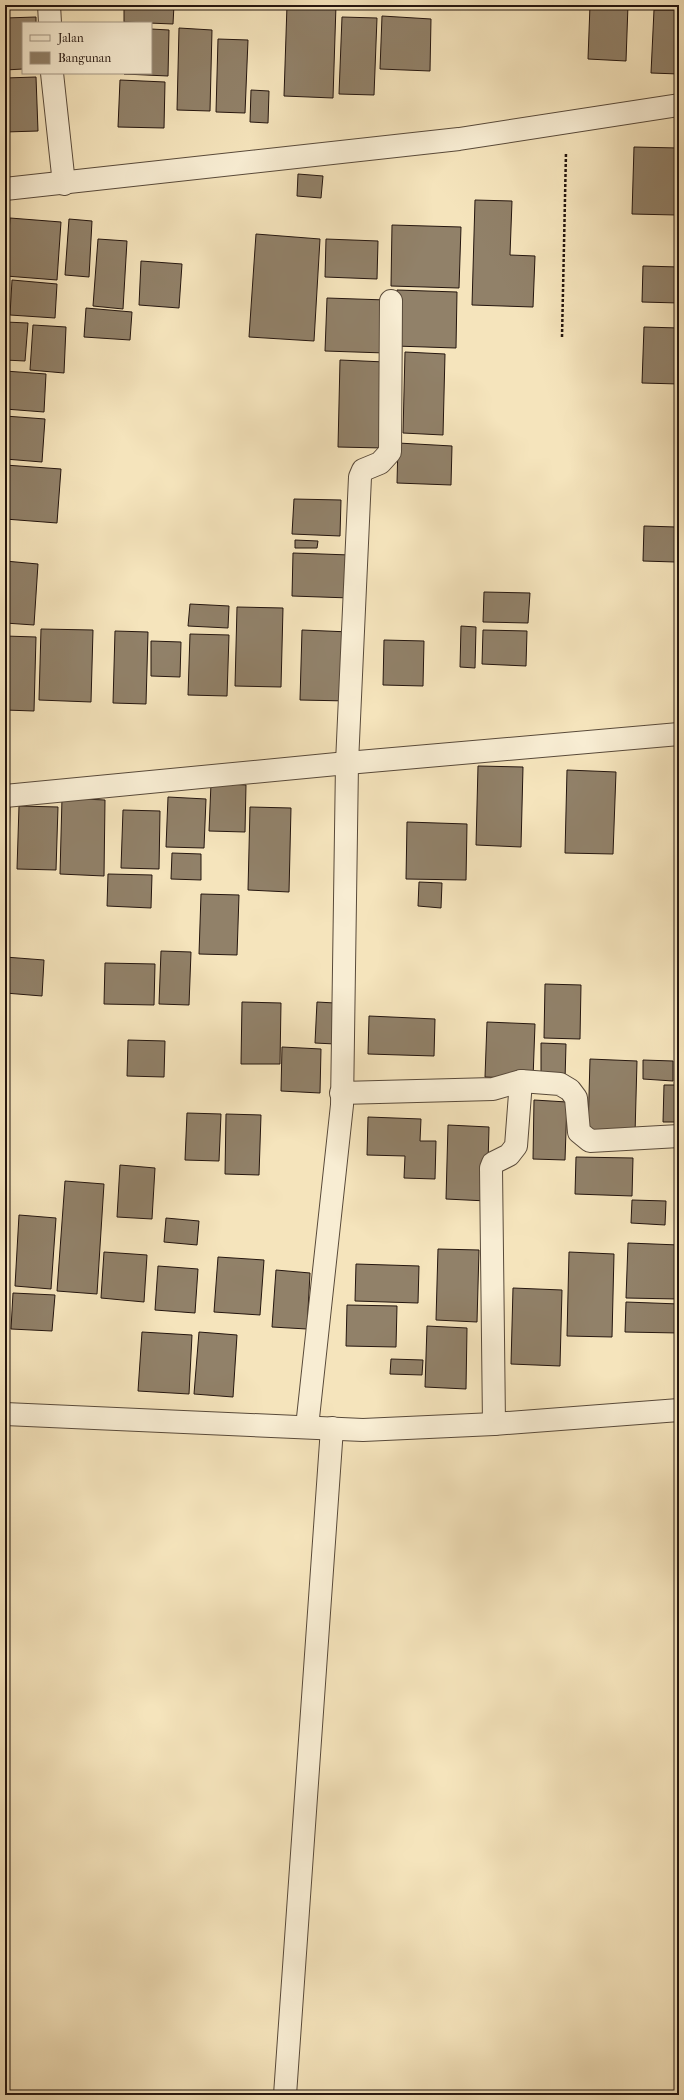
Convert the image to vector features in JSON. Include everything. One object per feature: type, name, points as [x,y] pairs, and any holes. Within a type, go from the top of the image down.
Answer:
[{"type":"street","points":[[49,5],[50,22]]},
{"type":"street","points":[[52,74],[64,184]]},
{"type":"street","points":[[5,189],[64,184],[459,139],[566,124],[679,105]]},
{"type":"street","points":[[307,1427],[342,1105],[346,763],[360,477],[363,470],[380,464],[390,452],[391,301]]},
{"type":"street","points":[[5,796],[346,763],[679,734]]},
{"type":"street","points":[[341,1093],[493,1089],[521,1081],[560,1084],[570,1090],[576,1098],[579,1132],[590,1141],[679,1136]]},
{"type":"street","points":[[494,1424],[491,1168],[493,1163],[509,1155],[516,1146],[521,1081]]},
{"type":"street","points":[[5,1414],[363,1430],[494,1424],[679,1410]]},
{"type":"street","points":[[285,2095],[332,1428]]},
{"type":"path","points":[[562,337],[566,124]]},
{"type":"building","points":[[5,5],[36,5],[36,8],[5,9]]},
{"type":"building","points":[[124,5],[174,5],[173,24],[124,22]]},
{"type":"building","points":[[287,5],[336,5],[333,98],[284,96]]},
{"type":"building","points":[[590,5],[628,5],[626,61],[588,59]]},
{"type":"building","points":[[654,10],[679,10],[679,74],[651,73]]},
{"type":"building","points":[[382,16],[431,19],[430,71],[380,69]]},
{"type":"building","points":[[36,17],[36,22],[22,22],[22,69],[5,70],[5,18]]},
{"type":"building","points":[[342,17],[377,18],[374,95],[339,94]]},
{"type":"building","points":[[179,28],[212,30],[210,111],[177,110]]},
{"type":"building","points":[[152,29],[169,30],[168,76],[124,74],[152,74]]},
{"type":"building","points":[[218,39],[248,40],[245,113],[216,112]]},
{"type":"building","points":[[36,77],[38,131],[5,132],[5,78]]},
{"type":"building","points":[[120,80],[165,82],[164,128],[118,127]]},
{"type":"building","points":[[251,90],[269,91],[268,123],[250,122]]},
{"type":"building","points":[[634,147],[678,148],[676,215],[632,214]]},
{"type":"building","points":[[298,174],[323,176],[321,198],[297,196]]},
{"type":"building","points":[[475,200],[512,201],[510,255],[535,256],[533,307],[472,305]]},
{"type":"building","points":[[10,218],[61,222],[57,280],[6,276]]},
{"type":"building","points":[[69,219],[92,221],[89,277],[65,275]]},
{"type":"building","points":[[392,225],[461,227],[459,288],[391,286]]},
{"type":"building","points":[[256,234],[320,239],[314,341],[249,337]]},
{"type":"building","points":[[98,239],[127,241],[123,309],[93,306]]},
{"type":"building","points":[[326,239],[378,241],[377,279],[325,277]]},
{"type":"building","points":[[141,261],[182,264],[179,308],[139,305]]},
{"type":"building","points":[[643,266],[679,267],[679,303],[642,302]]},
{"type":"building","points":[[12,280],[57,284],[55,318],[10,315]]},
{"type":"building","points":[[397,290],[457,292],[456,348],[395,346]]},
{"type":"building","points":[[327,298],[386,300],[385,353],[325,351]]},
{"type":"building","points":[[86,308],[132,312],[130,340],[84,337]]},
{"type":"building","points":[[5,322],[28,323],[25,361],[5,360]]},
{"type":"building","points":[[33,325],[66,327],[64,373],[30,370]]},
{"type":"building","points":[[644,327],[679,328],[679,384],[642,383]]},
{"type":"building","points":[[405,352],[445,354],[443,435],[403,433]]},
{"type":"building","points":[[340,360],[385,362],[383,448],[338,447]]},
{"type":"building","points":[[5,371],[46,374],[44,412],[5,409]]},
{"type":"building","points":[[5,416],[45,419],[42,462],[5,459]]},
{"type":"building","points":[[398,443],[452,446],[451,485],[397,483]]},
{"type":"building","points":[[5,465],[61,469],[57,523],[5,519]]},
{"type":"building","points":[[294,499],[341,500],[340,536],[292,534]]},
{"type":"building","points":[[644,526],[676,527],[675,562],[643,561]]},
{"type":"building","points":[[295,540],[318,541],[317,548],[295,548]]},
{"type":"building","points":[[293,553],[350,555],[350,598],[292,596]]},
{"type":"building","points":[[5,561],[38,564],[34,625],[5,623]]},
{"type":"building","points":[[484,592],[530,593],[528,623],[483,622]]},
{"type":"building","points":[[190,604],[229,606],[228,628],[188,626]]},
{"type":"building","points":[[237,607],[283,608],[281,687],[235,686]]},
{"type":"building","points":[[678,614],[679,660],[677,660]]},
{"type":"building","points":[[461,626],[476,627],[475,668],[460,667]]},
{"type":"building","points":[[41,629],[93,630],[91,702],[39,700]]},
{"type":"building","points":[[302,630],[350,632],[348,701],[300,700]]},
{"type":"building","points":[[483,630],[527,631],[526,666],[482,664]]},
{"type":"building","points":[[115,631],[148,632],[146,704],[113,703]]},
{"type":"building","points":[[190,634],[229,635],[227,696],[188,695]]},
{"type":"building","points":[[5,636],[36,637],[34,711],[5,710]]},
{"type":"building","points":[[384,640],[424,641],[423,686],[383,685]]},
{"type":"building","points":[[151,641],[181,642],[180,677],[151,676]]},
{"type":"building","points":[[478,766],[523,767],[521,847],[476,845]]},
{"type":"building","points":[[567,770],[616,772],[613,854],[565,853]]},
{"type":"building","points":[[211,783],[246,785],[245,832],[209,831]]},
{"type":"building","points":[[168,797],[206,799],[204,848],[166,847]]},
{"type":"building","points":[[62,798],[105,800],[104,876],[60,874]]},
{"type":"building","points":[[19,806],[58,807],[56,870],[17,869]]},
{"type":"building","points":[[5,807],[10,807],[9,851],[5,851]]},
{"type":"building","points":[[250,807],[291,808],[289,892],[248,890]]},
{"type":"building","points":[[123,810],[160,811],[159,869],[121,868]]},
{"type":"building","points":[[407,822],[467,824],[466,880],[406,879]]},
{"type":"building","points":[[172,853],[201,854],[201,880],[171,879]]},
{"type":"building","points":[[108,874],[152,875],[151,908],[107,906]]},
{"type":"building","points":[[419,882],[442,883],[441,908],[418,906]]},
{"type":"building","points":[[201,894],[239,895],[237,955],[199,954]]},
{"type":"building","points":[[161,951],[191,952],[189,1005],[159,1004]]},
{"type":"building","points":[[5,957],[44,960],[42,996],[5,993]]},
{"type":"building","points":[[105,963],[155,964],[154,1005],[104,1004]]},
{"type":"building","points":[[545,984],[581,985],[580,1039],[544,1038]]},
{"type":"building","points":[[242,1002],[281,1003],[280,1064],[241,1064]]},
{"type":"building","points":[[317,1002],[335,1003],[335,1044],[315,1043]]},
{"type":"building","points":[[369,1016],[435,1019],[434,1056],[368,1054]]},
{"type":"building","points":[[487,1022],[535,1024],[533,1079],[485,1077]]},
{"type":"building","points":[[128,1040],[165,1041],[164,1077],[127,1076]]},
{"type":"building","points":[[541,1043],[566,1044],[565,1080],[541,1080]]},
{"type":"building","points":[[282,1047],[321,1049],[320,1093],[281,1091]]},
{"type":"building","points":[[590,1059],[637,1061],[635,1134],[588,1132]]},
{"type":"building","points":[[643,1060],[673,1061],[673,1081],[643,1079]]},
{"type":"building","points":[[664,1085],[679,1085],[679,1122],[663,1122]]},
{"type":"building","points":[[534,1100],[567,1102],[565,1160],[533,1159]]},
{"type":"building","points":[[187,1113],[221,1114],[219,1161],[185,1160]]},
{"type":"building","points":[[226,1114],[261,1115],[259,1175],[225,1174]]},
{"type":"building","points":[[368,1117],[421,1119],[420,1141],[436,1141],[435,1179],[404,1178],[405,1156],[367,1155]]},
{"type":"building","points":[[448,1125],[489,1127],[487,1201],[446,1199]]},
{"type":"building","points":[[576,1157],[633,1158],[632,1196],[575,1194]]},
{"type":"building","points":[[120,1165],[155,1168],[152,1219],[117,1217]]},
{"type":"building","points":[[65,1181],[104,1184],[97,1294],[57,1291]]},
{"type":"building","points":[[632,1200],[666,1201],[665,1225],[631,1223]]},
{"type":"building","points":[[19,1215],[56,1218],[51,1289],[15,1286]]},
{"type":"building","points":[[166,1218],[199,1221],[197,1245],[164,1242]]},
{"type":"building","points":[[628,1243],[679,1245],[679,1299],[626,1298]]},
{"type":"building","points":[[438,1249],[479,1250],[477,1322],[436,1320]]},
{"type":"building","points":[[104,1252],[147,1255],[144,1302],[101,1298]]},
{"type":"building","points":[[569,1252],[614,1254],[612,1337],[567,1336]]},
{"type":"building","points":[[218,1257],[264,1260],[260,1315],[214,1312]]},
{"type":"building","points":[[356,1264],[419,1266],[418,1303],[355,1301]]},
{"type":"building","points":[[158,1266],[198,1269],[195,1313],[155,1310]]},
{"type":"building","points":[[276,1270],[310,1273],[307,1329],[272,1327]]},
{"type":"building","points":[[513,1288],[562,1290],[560,1366],[511,1364]]},
{"type":"building","points":[[13,1293],[55,1295],[52,1331],[11,1329]]},
{"type":"building","points":[[626,1302],[679,1304],[679,1333],[625,1332]]},
{"type":"building","points":[[347,1305],[397,1306],[396,1347],[346,1346]]},
{"type":"building","points":[[427,1326],[467,1328],[466,1389],[425,1387]]},
{"type":"building","points":[[142,1332],[192,1335],[189,1394],[138,1391]]},
{"type":"building","points":[[199,1332],[237,1335],[233,1397],[194,1394]]},
{"type":"building","points":[[391,1359],[423,1360],[422,1375],[390,1374]]}]
